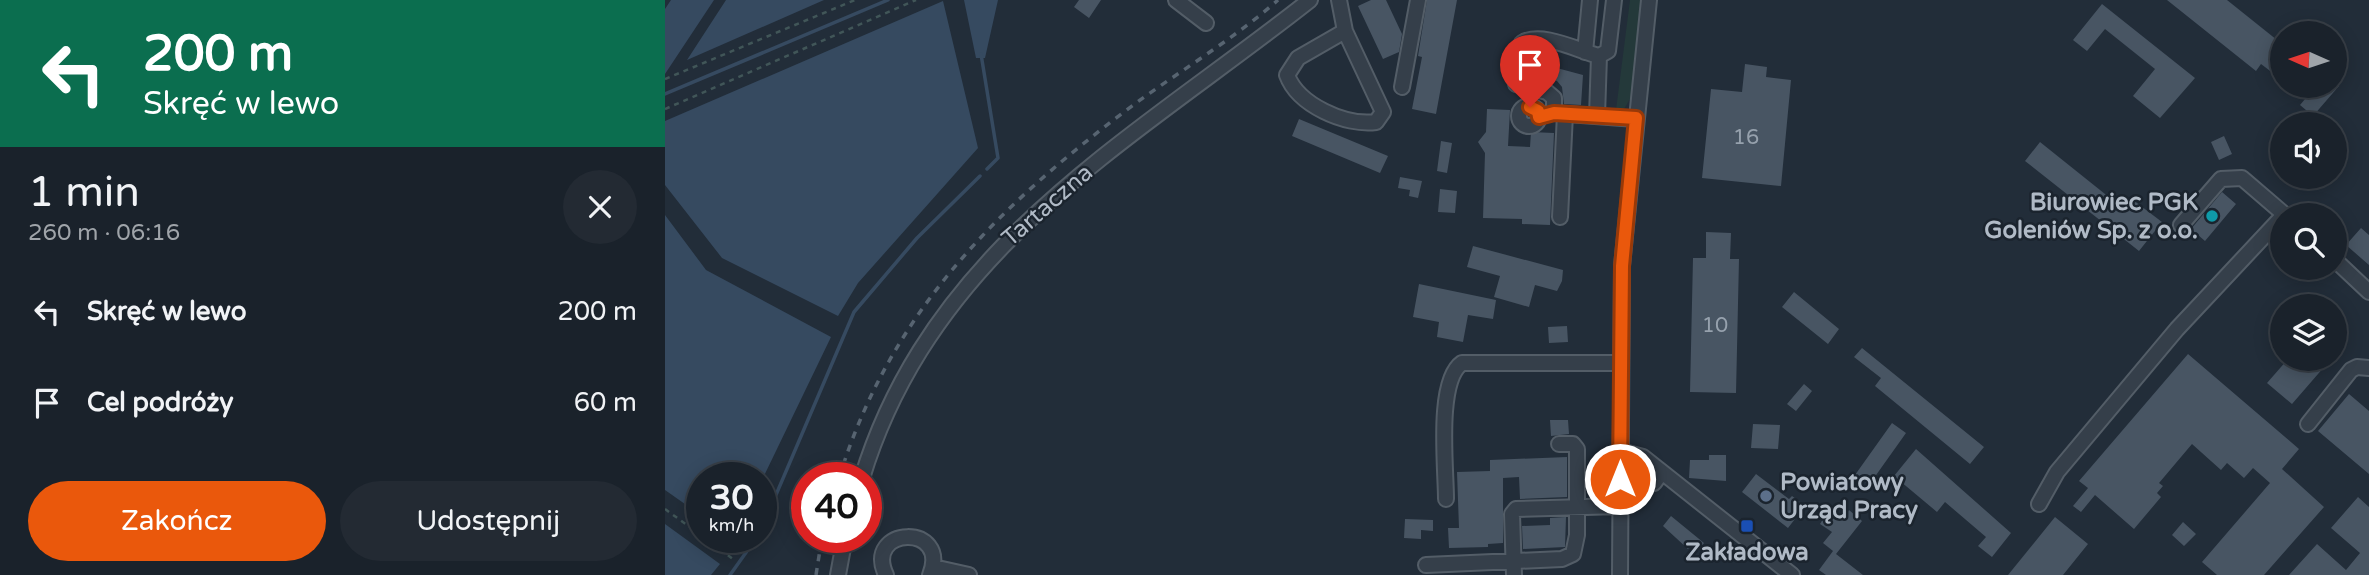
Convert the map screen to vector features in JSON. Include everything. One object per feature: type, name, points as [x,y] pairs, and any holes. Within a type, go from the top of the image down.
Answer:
[{"type":"street","points":[[1176,0],[1206,23]]},
{"type":"street","name":"Tartaczna","points":[[869,462],[893,402],[917,357],[989,257],[1065,187],[1310,0]]},
{"type":"street","points":[[1339,0],[1345,32],[1383,113],[1376,122],[1343,119],[1319,107],[1292,89],[1287,75],[1298,58],[1345,32]]},
{"type":"street","points":[[1402,87],[1418,0]]},
{"type":"street","points":[[1590,0],[1597,116]]},
{"type":"street","points":[[1614,0],[1608,51],[1592,54],[1529,38],[1522,43],[1516,55],[1513,73],[1525,108],[1536,109],[1539,117],[1560,113],[1636,118]]},
{"type":"street","points":[[1620,575],[1622,266],[1649,0]]},
{"type":"street","points":[[1516,84],[1548,92],[1554,98],[1560,113],[1560,218]]},
{"type":"street","points":[[2181,225],[2221,179],[2242,178],[2270,203]]},
{"type":"street","points":[[2039,504],[2057,472],[2177,329],[2270,230]]},
{"type":"street","points":[[2347,271],[2369,292]]},
{"type":"street","points":[[1446,499],[1447,391],[1456,368],[1462,363],[1621,363]]},
{"type":"street","points":[[2308,424],[2351,370],[2357,367],[2369,368]]},
{"type":"street","points":[[1426,565],[1514,568],[1562,559],[1573,554],[1576,549],[1576,446],[1559,444]]},
{"type":"street","points":[[1620,451],[1638,454],[1658,477],[1791,575]]},
{"type":"street","points":[[1514,568],[1514,511],[1620,506]]},
{"type":"street","points":[[886,575],[882,564],[886,549],[891,542],[905,536],[913,536],[927,544],[934,559],[931,571],[969,575]]},
{"type":"street","points":[[838,575],[842,553]]},
{"type":"path","points":[[665,79],[855,0]]},
{"type":"path","points":[[665,109],[916,0]]},
{"type":"path","points":[[665,509],[686,524]]},
{"type":"path","points":[[725,553],[733,559]]},
{"type":"green space","points":[[1630,0],[1643,0],[1633,94],[1624,109],[1609,113],[1616,110]]},
{"type":"water","points":[[671,0],[714,0],[665,74],[665,9]]},
{"type":"water","points":[[726,0],[824,0],[687,60]]},
{"type":"water","points":[[964,0],[998,0],[985,58],[976,58]]},
{"type":"water","points":[[943,1],[978,148],[858,283],[838,316],[722,258],[665,185],[665,121]]},
{"type":"water","points":[[665,215],[706,270],[831,337],[771,462],[686,462],[686,505],[665,490]]},
{"type":"water","points":[[665,524],[686,539],[686,553],[705,553],[720,564],[711,575],[665,575]]},
{"type":"building","points":[[1079,0],[1101,0],[1089,18],[1074,7]]},
{"type":"building","points":[[1371,0],[1386,0],[1402,34],[1399,52],[1383,59],[1358,6]]},
{"type":"building","points":[[1427,0],[1457,0],[1436,114],[1412,109],[1422,57],[1418,56]]},
{"type":"building","points":[[2167,0],[2227,0],[2270,34],[2270,71],[2261,64],[2256,71]]},
{"type":"building","points":[[2102,4],[2195,78],[2160,118],[2133,96],[2155,69],[2105,29],[2087,51],[2073,40]]},
{"type":"building","points":[[1527,60],[1583,75],[1581,105],[1564,104],[1562,87],[1557,81],[1524,71]]},
{"type":"building","points":[[1745,64],[1767,67],[1766,77],[1791,80],[1781,186],[1702,178],[1711,89],[1742,92]]},
{"type":"building","points":[[2306,98],[2329,98],[2316,112],[2308,112],[2300,105]]},
{"type":"building","points":[[1487,109],[1510,110],[1508,146],[1530,147],[1531,132],[1554,133],[1550,225],[1522,224],[1522,219],[1483,218],[1485,153],[1478,142],[1486,132]]},
{"type":"building","points":[[1299,119],[1388,156],[1380,173],[1292,136]]},
{"type":"building","points":[[2224,136],[2232,154],[2219,160],[2211,142]]},
{"type":"building","points":[[1441,141],[1452,143],[1447,173],[1437,171]]},
{"type":"building","points":[[2040,142],[2125,210],[2133,200],[2162,222],[2139,251],[2025,161]]},
{"type":"building","points":[[1400,177],[1422,181],[1418,198],[1409,196],[1410,190],[1398,188]]},
{"type":"building","points":[[1440,189],[1457,191],[1455,213],[1438,212]]},
{"type":"building","name":"Biurowiec PGK Goleniów Sp. z o.o.","points":[[2222,192],[2236,204],[2205,241],[2191,229]]},
{"type":"building","points":[[2361,228],[2369,235],[2369,265],[2347,246]]},
{"type":"building","points":[[1706,232],[1731,233],[1730,259],[1739,259],[1736,393],[1690,392],[1693,258],[1706,258]]},
{"type":"building","points":[[1473,246],[1563,270],[1562,281],[1557,291],[1535,285],[1529,307],[1494,297],[1500,276],[1467,267]]},
{"type":"building","points":[[1419,284],[1496,300],[1493,319],[1468,315],[1463,342],[1437,337],[1439,322],[1413,317]]},
{"type":"building","points":[[1794,292],[1839,329],[1828,344],[1782,307]]},
{"type":"building","points":[[1567,326],[1568,342],[1549,343],[1548,327]]},
{"type":"building","points":[[1862,348],[1984,447],[1970,464],[1875,386],[1881,378],[1854,357]]},
{"type":"building","points":[[2188,354],[2299,449],[2282,469],[2324,507],[2264,575],[2217,575],[2202,562],[2270,483],[2253,468],[2244,478],[2227,463],[2221,470],[2192,444],[2159,483],[2163,486],[2157,493],[2161,497],[2134,529],[2095,495],[2081,512],[2073,506],[2088,488],[2079,481]]},
{"type":"building","points":[[2278,371],[2321,371],[2292,404],[2267,383]]},
{"type":"building","points":[[1804,384],[1812,391],[1796,411],[1787,404]]},
{"type":"building","points":[[2349,394],[2369,411],[2369,474],[2318,431]]},
{"type":"building","points":[[1550,420],[1568,420],[1569,434],[1551,436]]},
{"type":"building","points":[[1892,423],[1906,433],[1869,485],[1855,475]]},
{"type":"building","points":[[1753,424],[1780,425],[1778,449],[1751,448]]},
{"type":"building","points":[[1916,449],[2011,533],[1992,557],[1978,546],[1986,537],[1945,502],[1937,512],[1894,476]]},
{"type":"building","points":[[1709,455],[1726,455],[1726,481],[1689,478],[1690,460],[1709,460]]},
{"type":"building","points":[[1567,457],[1567,497],[1520,499],[1519,477],[1503,478],[1503,543],[1488,544],[1488,547],[1449,548],[1448,528],[1459,528],[1457,472],[1490,471],[1490,460]]},
{"type":"building","name":"Powiatowy Urząd Pracy","points":[[1756,474],[1789,499],[1792,496],[1805,506],[1788,528],[1742,492]]},
{"type":"building","points":[[2358,497],[2369,507],[2369,575],[2289,575],[2317,544],[2346,570],[2360,553],[2331,528]]},
{"type":"building","points":[[1849,510],[1862,521],[1836,554],[1863,575],[1826,575],[1819,570],[1833,551],[1823,543],[1832,532],[1820,524],[1828,511],[1842,520]]},
{"type":"building","points":[[1671,516],[1704,543],[1698,551],[1691,545],[1688,549],[1663,526]]},
{"type":"building","points":[[1566,517],[1565,547],[1523,549],[1522,526],[1550,525],[1550,518]]},
{"type":"building","points":[[2055,517],[2088,544],[2063,575],[2008,575]]},
{"type":"building","points":[[1405,519],[1433,520],[1433,531],[1421,530],[1421,539],[1404,538]]},
{"type":"building","points":[[2183,522],[2196,534],[2184,546],[2172,535]]},
{"type":"waterway","points":[[665,94],[888,0]]},
{"type":"waterway","points":[[981,54],[998,158],[987,169]]},
{"type":"waterway","points":[[777,492],[854,312],[917,238],[980,176]]},
{"type":"waterway","points":[[730,575],[746,553]]},
{"type":"railway","points":[[845,462],[861,418],[888,363],[920,312],[956,266],[996,222],[1086,142],[1278,0]]},
{"type":"railway","points":[[816,575],[819,553]]},
{"type":"place","name":"Biurowiec PGK Goleniów Sp. z o.o.","points":[[2212,216]]},
{"type":"place","name":"Powiatowy Urząd Pracy","points":[[1766,496]]},
{"type":"place","name":"Zakładowa","points":[[1747,526]]},
{"type":"route","points":[[1530,107],[1538,111],[1539,117],[1554,113],[1636,118],[1622,266],[1620,479]]}]
